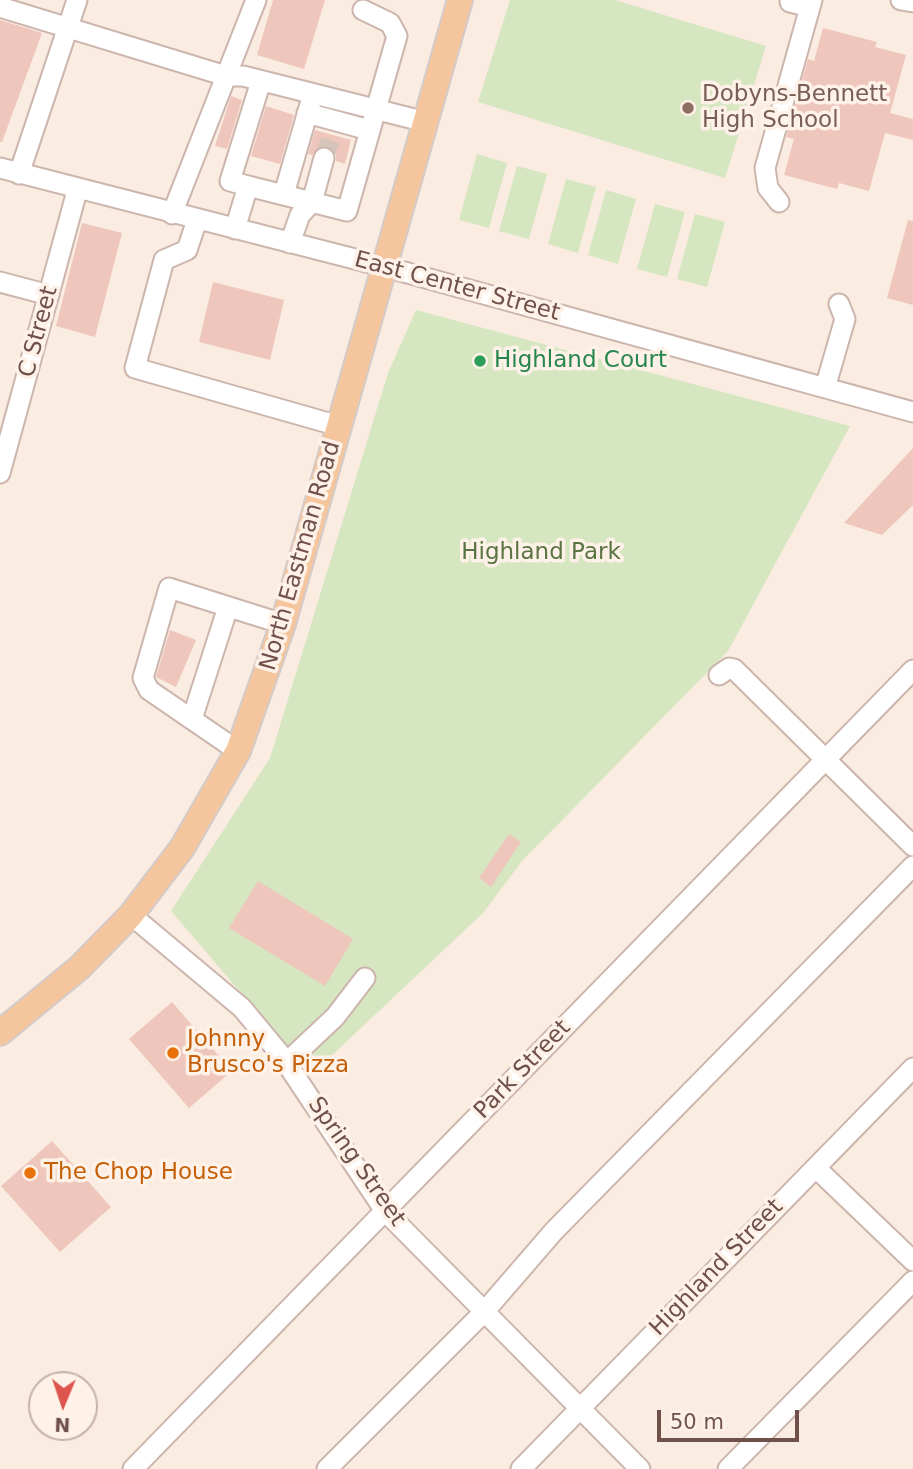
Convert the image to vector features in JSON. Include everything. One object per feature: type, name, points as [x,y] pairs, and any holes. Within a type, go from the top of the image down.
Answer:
[{"type":"main road","name":"North Eastman Road","points":[[0,1033],[79,968],[131,915],[183,848],[238,751],[282,624],[460,0]]},
{"type":"street","points":[[19,174],[77,0]]},
{"type":"street","points":[[172,214],[256,0]]},
{"type":"street","points":[[901,0],[913,2]]},
{"type":"street","points":[[779,202],[768,188],[765,168],[811,4],[790,2]]},
{"type":"street","points":[[0,6],[226,76],[261,80],[426,122]]},
{"type":"street","points":[[261,80],[230,181],[347,211],[364,129],[375,109],[397,36],[390,23],[363,10]]},
{"type":"street","points":[[284,194],[313,94]]},
{"type":"street","points":[[307,113],[334,128],[364,129]]},
{"type":"street","points":[[290,243],[300,215],[312,202],[324,158]]},
{"type":"street","name":"East Center Street","points":[[0,169],[77,191],[386,267],[913,412]]},
{"type":"street","points":[[235,229],[248,186]]},
{"type":"street","name":"C Street","points":[[0,473],[77,191]]},
{"type":"street","points":[[197,220],[187,250],[164,260],[135,368],[339,426]]},
{"type":"street","points":[[0,282],[49,295]]},
{"type":"street","points":[[825,388],[845,319],[839,304]]},
{"type":"street","points":[[238,751],[149,690],[143,678],[169,588],[282,624]]},
{"type":"street","points":[[192,719],[228,607]]},
{"type":"street","points":[[719,675],[729,668],[734,669],[913,846]]},
{"type":"street","name":"Park Street","points":[[133,1469],[913,670]]},
{"type":"street","points":[[327,1469],[484,1312],[554,1231],[913,866]]},
{"type":"street","name":"Spring Street","points":[[131,915],[242,1008],[286,1063],[385,1212],[640,1469]]},
{"type":"street","points":[[286,1063],[317,1037],[365,978]]},
{"type":"street","name":"Highland Street","points":[[521,1469],[913,1068]]},
{"type":"street","points":[[816,1168],[913,1261]]},
{"type":"street","points":[[728,1469],[913,1281]]},
{"type":"green space","points":[[510,0],[615,0],[766,46],[725,178],[478,102]]},
{"type":"green space","points":[[477,154],[507,163],[489,228],[459,220]]},
{"type":"green space","points":[[517,166],[547,174],[529,239],[499,231]]},
{"type":"green space","points":[[566,179],[596,187],[578,253],[548,244]]},
{"type":"green space","points":[[606,190],[636,199],[618,264],[588,255]]},
{"type":"green space","points":[[655,204],[685,212],[667,277],[637,269]]},
{"type":"green space","points":[[695,214],[725,222],[707,287],[677,279]]},
{"type":"green space","name":"Highland Park","points":[[416,310],[850,426],[728,651],[522,861],[483,913],[311,1075],[171,911],[270,758],[388,373]]},
{"type":"building","points":[[273,0],[325,0],[304,69],[257,55]]},
{"type":"building","points":[[0,20],[42,33],[2,142],[0,142]]},
{"type":"building","points":[[823,28],[877,42],[875,47],[906,55],[890,113],[913,119],[913,140],[885,133],[869,191],[839,183],[837,189],[784,175],[794,139],[786,137],[808,59],[814,61]]},
{"type":"building","points":[[231,96],[242,100],[227,149],[215,146]]},
{"type":"building","points":[[266,106],[294,115],[280,164],[251,156]]},
{"type":"building","points":[[315,130],[351,140],[345,164],[336,161],[336,154],[328,146],[320,146],[312,155],[308,154]]},
{"type":"building","points":[[908,220],[913,221],[913,305],[887,298]]},
{"type":"building","points":[[82,223],[122,233],[95,337],[56,326]]},
{"type":"building","points":[[213,282],[284,300],[270,360],[199,342]]},
{"type":"building","points":[[913,448],[913,505],[882,535],[844,523]]},
{"type":"building","points":[[170,630],[196,640],[176,687],[156,677]]},
{"type":"building","points":[[509,834],[521,842],[491,887],[479,878]]},
{"type":"building","points":[[258,881],[353,939],[325,986],[229,928]]},
{"type":"building","points":[[172,1002],[232,1071],[189,1108],[129,1039]]},
{"type":"building","points":[[52,1141],[111,1207],[60,1252],[1,1186]]},
{"type":"tunnel","points":[[324,158],[332,135]]},
{"type":"place","name":"Dobyns-Bennett High School","points":[[688,108]]},
{"type":"place","name":"Highland Court","points":[[480,361]]},
{"type":"place","name":"Johnny Brusco's Pizza","points":[[173,1053]]},
{"type":"place","name":"The Chop House","points":[[30,1173]]}]
